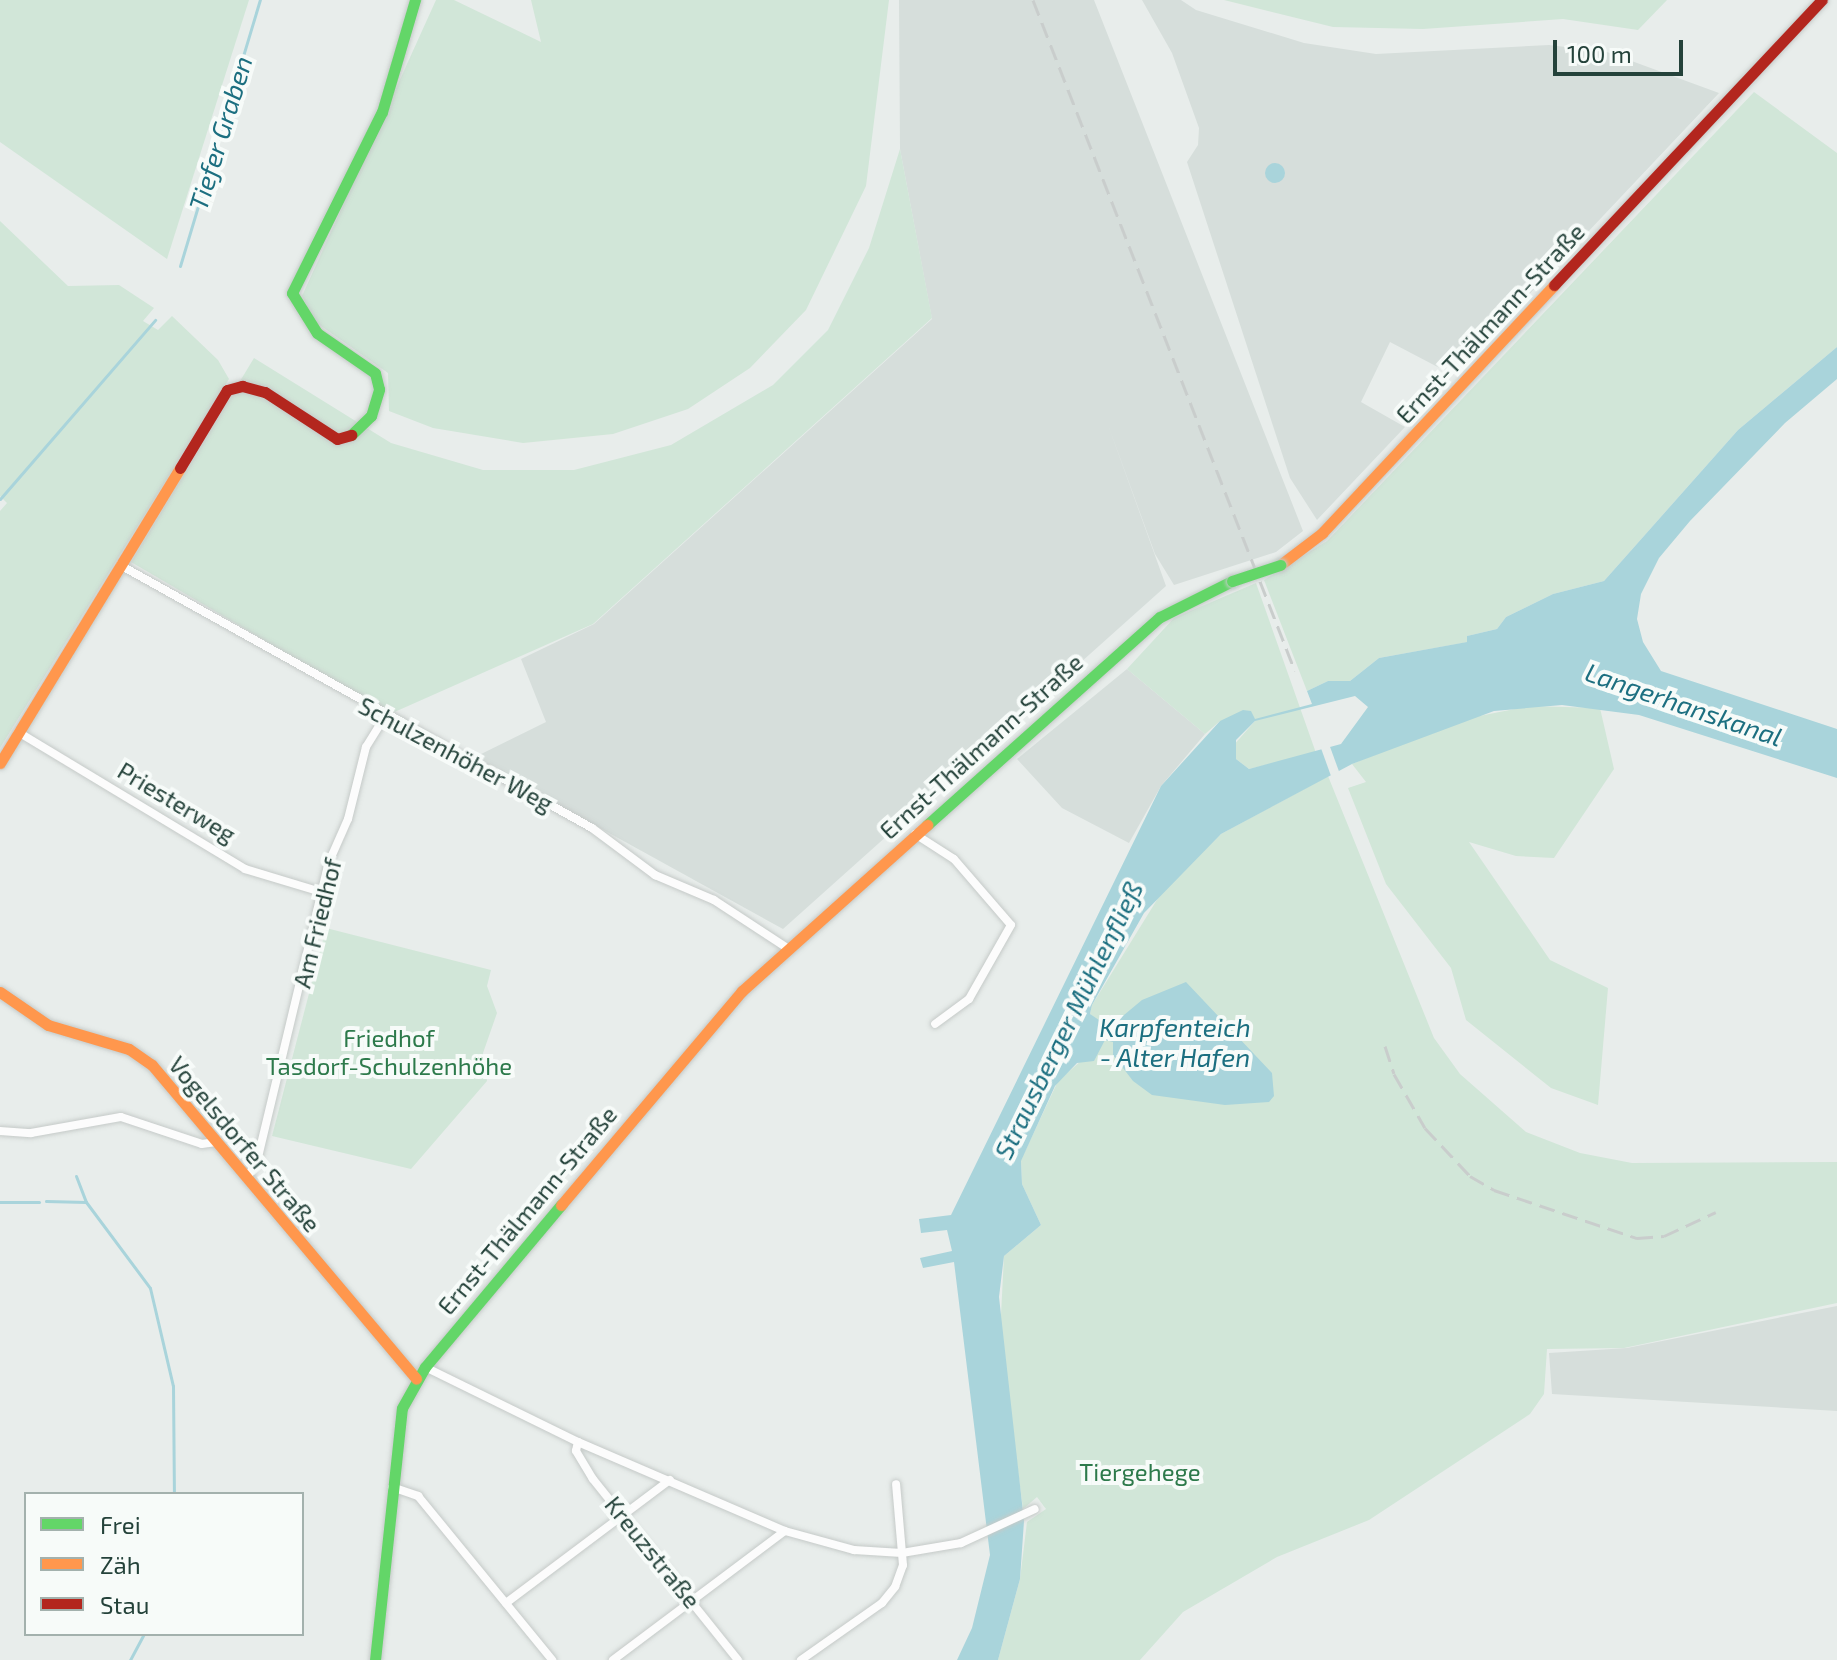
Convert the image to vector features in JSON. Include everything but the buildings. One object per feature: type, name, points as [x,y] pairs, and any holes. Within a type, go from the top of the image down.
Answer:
[{"type":"main road","points":[[0,763],[227,390],[247,386],[265,392],[337,439],[357,433],[378,403],[375,373],[317,333],[292,293],[382,112],[415,0]]},
{"type":"main road","name":"Ernst-Thälmann-Straße","points":[[375,1660],[402,1408],[416,1379],[691,1047],[787,948],[1168,610],[1232,581],[1280,565],[1322,533],[1821,0]]},
{"type":"main road","name":"Vogelsdorfer Straße","points":[[0,992],[48,1025],[129,1049],[152,1065],[416,1379]]},
{"type":"street","name":"Schulzenhöher Weg","points":[[120,565],[385,717],[592,828],[655,875],[714,900],[787,948]]},
{"type":"street","name":"Am Friedhof","points":[[247,1179],[258,1157],[321,892],[348,819],[366,747],[385,717]]},
{"type":"street","name":"Priesterweg","points":[[18,732],[245,869],[321,892]]},
{"type":"street","points":[[915,834],[954,859],[1011,925],[969,999],[935,1024]]},
{"type":"street","points":[[0,1131],[31,1133],[121,1117],[202,1144],[216,1142]]},
{"type":"street","points":[[425,1367],[578,1442],[785,1531],[854,1550],[902,1553],[981,1536],[1035,1509]]},
{"type":"street","name":"Kreuzstraße","points":[[578,1442],[576,1451],[593,1479],[626,1516],[738,1660]]},
{"type":"street","points":[[506,1603],[670,1480]]},
{"type":"street","points":[[801,1660],[882,1603],[895,1587],[902,1553],[896,1484]]},
{"type":"street","points":[[392,1487],[418,1496],[552,1660]]},
{"type":"street","points":[[613,1660],[785,1531]]},
{"type":"shaded area","points":[[899,0],[1094,0],[1303,531],[1276,552],[1174,585],[1155,554],[1107,422],[1166,586],[783,929],[473,758],[546,722],[521,659],[594,624],[932,319],[900,149]]},
{"type":"shaded area","points":[[1142,0],[1181,0],[1196,10],[1304,43],[1376,54],[1549,45],[1607,52],[1719,93],[1453,375],[1390,342],[1361,402],[1405,427],[1317,520],[1290,478],[1187,162],[1198,145],[1199,128],[1172,53]]},
{"type":"shaded area","points":[[1127,669],[1205,734],[1161,786],[1129,843],[1062,808],[1017,759]]},
{"type":"shaded area","points":[[1837,1306],[1837,1411],[1552,1394],[1549,1353],[1627,1348]]},
{"type":"green space","points":[[0,0],[249,0],[167,259],[0,142]]},
{"type":"green space","points":[[436,0],[454,0],[541,42],[531,0],[889,0],[866,186],[806,310],[750,368],[688,409],[613,434],[523,443],[433,428],[389,411],[388,373],[314,321],[302,296]]},
{"type":"green space","points":[[1224,0],[1667,0],[1638,30],[1563,19],[1423,29],[1333,27]]},
{"type":"green space","points":[[1754,92],[1837,153],[1837,347],[1738,430],[1604,581],[1553,594],[1506,617],[1497,629],[1467,636],[1468,642],[1379,658],[1350,681],[1328,681],[1307,691],[1264,580],[1327,541]]},
{"type":"green space","points":[[900,149],[932,318],[593,624],[390,714],[131,562],[254,358],[391,443],[483,470],[574,470],[671,445],[773,385],[828,330],[869,248]]},
{"type":"green space","points":[[0,221],[68,286],[119,285],[154,308],[143,321],[158,330],[172,316],[218,360],[229,379],[0,748],[0,511],[7,503],[0,496]]},
{"type":"green space","points":[[1256,583],[1316,753],[1249,769],[1236,759],[1233,746],[1255,721],[1220,721],[1205,734],[1127,669],[1174,618]]},
{"type":"green space","points":[[1530,706],[1600,708],[1614,769],[1554,858],[1516,856],[1469,842],[1550,960],[1608,988],[1598,1105],[1551,1088],[1466,1020],[1451,968],[1386,884],[1348,788],[1366,782],[1352,764],[1459,720]]},
{"type":"green space","name":"Tiergehege","points":[[1328,776],[1434,1038],[1460,1074],[1526,1132],[1580,1153],[1632,1163],[1837,1162],[1837,1303],[1624,1348],[1547,1349],[1544,1394],[1530,1414],[1369,1520],[1277,1557],[1183,1612],[1140,1660],[998,1660],[1020,1579],[1027,1522],[1046,1509],[1037,1497],[1023,1509],[1000,1334],[1004,1256],[1041,1225],[1022,1184],[1021,1160],[1058,1081],[1105,1040],[1110,1041],[1090,1014],[1092,1005],[1163,890],[1221,834]]},
{"type":"green space","name":"Friedhof Tasdorf-Schulzenhöhe","points":[[326,928],[491,970],[487,986],[497,1013],[483,1053],[487,1081],[411,1169],[272,1136]]},
{"type":"water","points":[[1275,163],[1282,166],[1285,173],[1282,180],[1275,183],[1268,180],[1265,173],[1268,166]]},
{"type":"water","points":[[1837,347],[1837,379],[1785,423],[1690,521],[1659,558],[1641,594],[1637,619],[1643,642],[1661,671],[1837,729],[1837,778],[1639,715],[1562,705],[1494,711],[1352,764],[1221,834],[1144,913],[1092,1005],[1090,1014],[1102,1022],[1105,1038],[1113,1039],[1112,1025],[1142,1000],[1186,982],[1272,1073],[1274,1096],[1269,1102],[1225,1105],[1152,1095],[1133,1081],[1113,1055],[1113,1042],[1105,1040],[1094,1061],[1077,1063],[1055,1086],[1021,1161],[1022,1184],[1041,1225],[1004,1256],[999,1297],[1024,1521],[1020,1579],[998,1660],[957,1660],[972,1628],[990,1555],[954,1262],[923,1268],[920,1258],[952,1251],[947,1230],[921,1233],[919,1219],[951,1215],[1161,786],[1220,721],[1243,710],[1251,711],[1255,719],[1312,704],[1307,691],[1328,681],[1350,681],[1379,658],[1467,642],[1467,636],[1497,629],[1506,617],[1553,594],[1604,581],[1738,430]],"holes":[[[1355,696],[1368,707],[1341,744],[1249,769],[1236,759],[1236,740],[1255,721]]]},
{"type":"pier","points":[[1329,744],[1340,774],[1331,777],[1321,747]]},
{"type":"waterway","name":"Tiefer Graben","points":[[180,266],[260,0]]},
{"type":"waterway","name":"Tiefer Graben","points":[[0,499],[155,320]]},
{"type":"waterway","points":[[76,1176],[86,1202],[150,1288],[173,1386],[174,1492]]},
{"type":"waterway","points":[[46,1201],[86,1202]]},
{"type":"waterway","points":[[0,1202],[39,1202]]},
{"type":"waterway","points":[[130,1660],[143,1636]]},
{"type":"railway","points":[[1033,0],[1295,671]]},
{"type":"railway","points":[[1385,1046],[1394,1074],[1425,1128],[1470,1176],[1494,1190],[1637,1238],[1664,1236],[1716,1212]]},
{"type":"traffic: fast","points":[[351,435],[371,416],[379,389],[375,373],[317,333],[292,293],[382,112],[415,0]]},
{"type":"traffic: fast","points":[[1232,581],[1280,565]]},
{"type":"traffic: fast","points":[[927,825],[1160,617],[1232,581]]},
{"type":"traffic: fast","points":[[375,1660],[402,1408],[425,1367],[561,1205]]},
{"type":"traffic: slow","points":[[1280,565],[1322,533],[1554,285]]},
{"type":"traffic: slow","points":[[0,763],[180,468]]},
{"type":"traffic: slow","points":[[561,1205],[742,991],[927,825]]},
{"type":"traffic: slow","points":[[0,992],[48,1025],[129,1049],[152,1065],[416,1379]]},
{"type":"traffic: jam","points":[[1554,285],[1822,0]]},
{"type":"traffic: jam","points":[[180,468],[227,390],[242,386],[265,392],[337,439],[351,435]]},
{"type":"water label","name":"Langerhanskanal","points":[[1684,704]]},
{"type":"water label","name":"Strausberger Mühlenfließ","points":[[1068,1020]]},
{"type":"water label","name":"Karpfenteich - Alter Hafen","points":[[1175,1042]]}]
